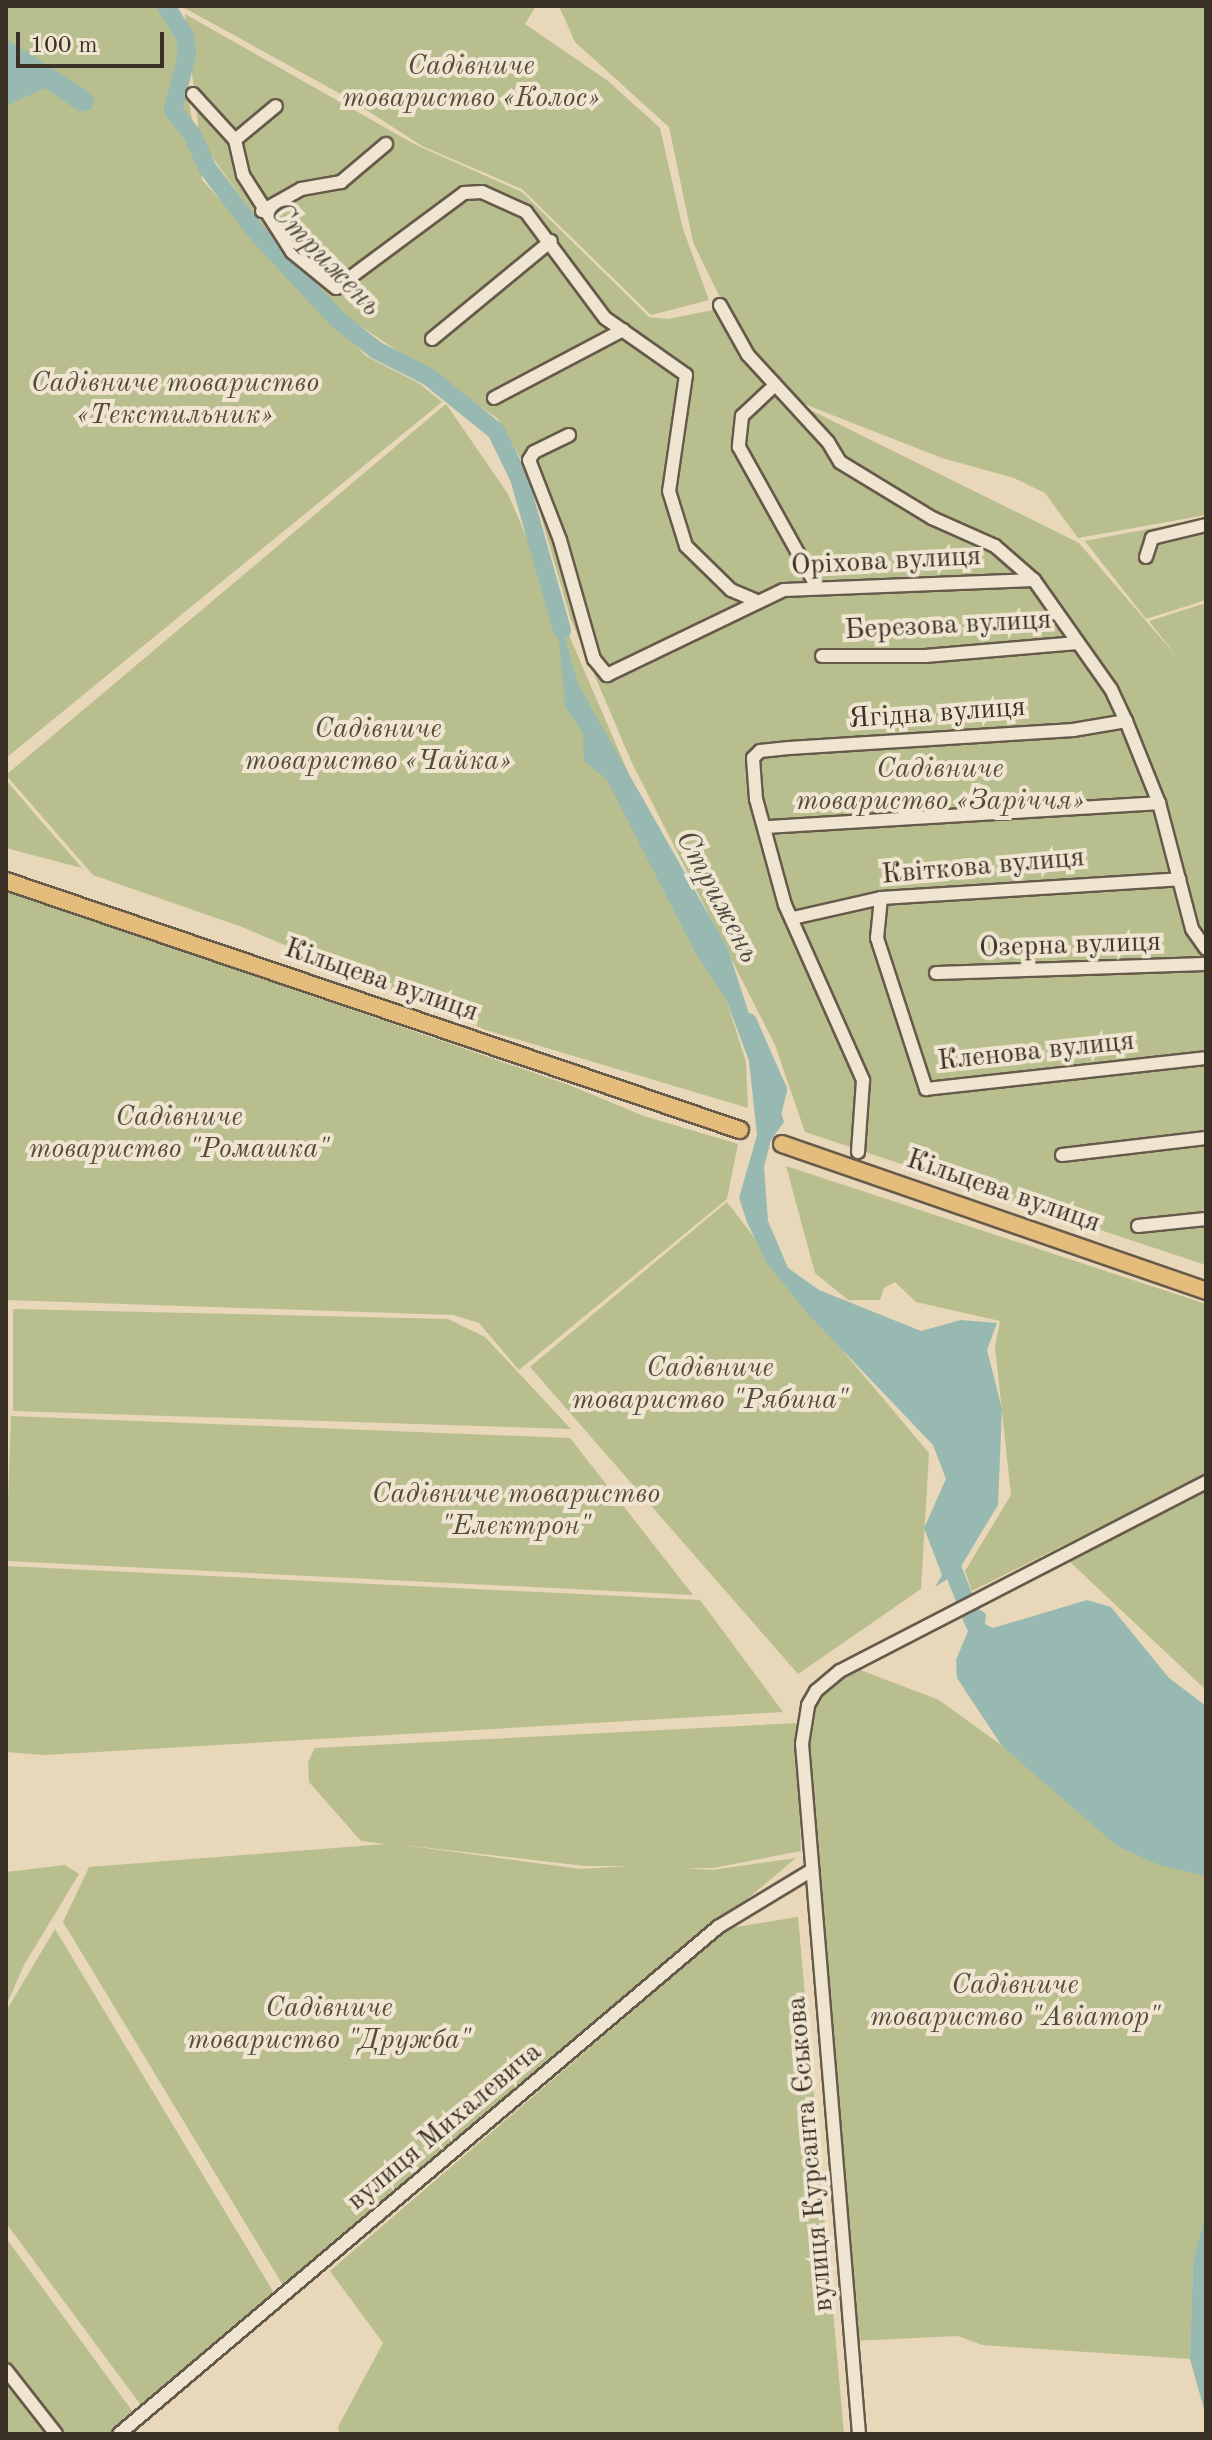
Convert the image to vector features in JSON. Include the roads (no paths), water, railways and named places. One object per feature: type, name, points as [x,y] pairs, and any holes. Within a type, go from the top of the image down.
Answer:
[{"type":"main road","name":"Кільцева вулиця","points":[[6,881],[740,1130]]},
{"type":"main road","name":"Кільцева вулиця","points":[[782,1144],[1206,1291]]},
{"type":"street","points":[[193,94],[235,140],[243,175],[262,211],[292,252],[336,288],[464,193],[505,199],[526,212],[551,241],[590,300],[623,330],[686,375],[669,491],[686,546],[731,590],[754,600]]},
{"type":"street","points":[[235,140],[276,106]]},
{"type":"street","points":[[262,211],[301,189],[341,182],[386,144]]},
{"type":"street","points":[[432,339],[551,241]]},
{"type":"street","points":[[720,305],[748,355],[828,442],[840,462],[932,518],[995,546],[1034,580],[1111,689],[1126,721],[1159,803],[1192,929],[1206,949]]},
{"type":"street","points":[[494,398],[623,330]]},
{"type":"street","points":[[774,386],[742,416],[739,447],[817,587]]},
{"type":"street","name":"Оріхова вулиця","points":[[569,435],[534,452],[529,460],[599,670],[607,675],[754,600],[784,590],[1034,580]]},
{"type":"street","points":[[1146,557],[1152,538],[1206,525]]},
{"type":"street","name":"Березова вулиця","points":[[822,656],[925,656],[1077,643]]},
{"type":"street","name":"Ягідна вулиця","points":[[767,827],[756,799],[753,758],[760,751],[1073,730],[1126,721]]},
{"type":"street","points":[[858,1152],[863,1080],[782,896],[767,827],[1159,803]]},
{"type":"street","name":"Квіткова вулиця","points":[[793,918],[881,898],[1179,879]]},
{"type":"street","name":"Кленова вулиця","points":[[881,898],[877,938],[926,1089],[1206,1058]]},
{"type":"street","name":"Озерна вулиця","points":[[936,973],[1206,964]]},
{"type":"street","points":[[1062,1155],[1206,1138]]},
{"type":"street","points":[[1138,1226],[1206,1219]]},
{"type":"street","name":"вулиця Курсанта Єськова","points":[[859,2434],[802,1744],[803,1722],[816,1691],[840,1671],[1206,1482]]},
{"type":"street","name":"вулиця Михалевича","points":[[119,2434],[718,1927],[812,1870]]},
{"type":"street","points":[[6,2370],[56,2434]]},
{"type":"water","points":[[6,39],[86,90],[95,100],[92,109],[80,112],[45,88],[6,106]]},
{"type":"water","points":[[556,606],[578,684],[728,949],[784,1122],[771,1140],[764,1167],[768,1221],[788,1268],[819,1290],[921,1331],[961,1320],[997,1323],[987,1350],[1002,1409],[998,1505],[957,1573],[935,1587],[942,1575],[924,1528],[946,1479],[933,1445],[808,1314],[766,1262],[747,1222],[739,1198],[757,1135],[749,1061],[726,999],[695,952],[607,780],[584,761],[583,734],[565,706]]},
{"type":"water","points":[[1087,1600],[1111,1607],[1169,1678],[1206,1706],[1206,1876],[1159,1865],[1117,1846],[1002,1746],[957,1678],[956,1660],[968,1631],[962,1617],[979,1609],[986,1614],[985,1624],[993,1628]]},
{"type":"water","points":[[1206,2212],[1206,2416],[1190,2359],[1193,2261]]},
{"type":"waterway","name":"Стрижень","points":[[166,6],[185,36],[187,55],[173,110],[193,136],[208,169],[257,233],[336,318],[376,350],[429,377],[496,431],[519,478],[562,630]]},
{"type":"waterway","name":"Стрижень","points":[[748,1022],[778,1090],[770,1121]]},
{"type":"waterway","name":"Стрижень","points":[[947,1554],[974,1623]]},
{"type":"park label","name":"Садівниче товариство «Колос»","points":[[471,83]]},
{"type":"park label","name":"Садівниче товариство «Текстильник»","points":[[175,400]]},
{"type":"park label","name":"Садівниче товариство «Чайка»","points":[[378,746]]},
{"type":"park label","name":"Садівниче товариство «Заріччя»","points":[[940,786]]},
{"type":"park label","name":"Садівниче товариство \"Ромашка\"","points":[[179,1134]]},
{"type":"park label","name":"Садівниче товариство \"Рябина\"","points":[[710,1385]]},
{"type":"park label","name":"Садівниче товариство \"Електрон\"","points":[[516,1511]]},
{"type":"park label","name":"Садівниче товариство \"Авіатор\"","points":[[1015,2002]]},
{"type":"park label","name":"Садівниче товариство \"Дружба\"","points":[[329,2025]]}]
